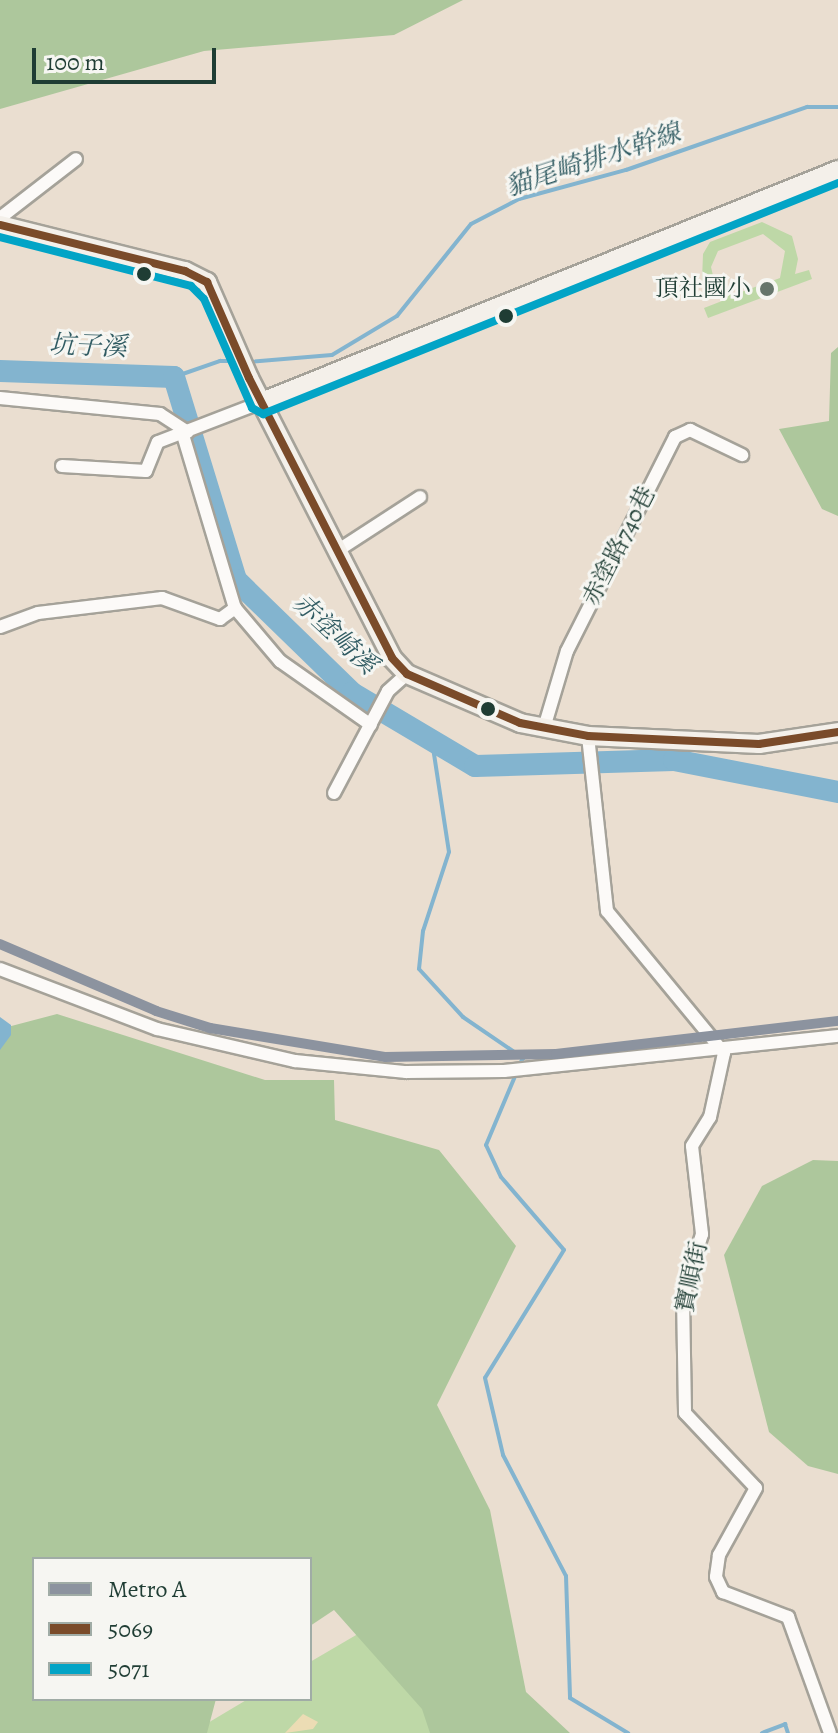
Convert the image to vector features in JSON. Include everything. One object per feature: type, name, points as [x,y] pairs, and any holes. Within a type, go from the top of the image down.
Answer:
[{"type":"main road","points":[[262,402],[838,170]]},
{"type":"main road","points":[[0,225],[197,275],[214,292],[249,378],[397,667],[407,674],[506,718],[590,742],[759,744],[838,732]]},
{"type":"street","points":[[0,218],[76,159]]},
{"type":"street","points":[[0,398],[160,414],[186,433],[235,608],[280,661],[372,722]]},
{"type":"street","points":[[62,466],[146,471],[158,442],[231,418],[262,402]]},
{"type":"street","name":"赤塗路740巷","points":[[544,728],[567,651],[675,437],[690,430],[742,455]]},
{"type":"street","points":[[337,551],[420,497]]},
{"type":"street","points":[[0,627],[38,613],[162,598],[220,619],[235,608]]},
{"type":"street","points":[[334,793],[388,691],[407,674]]},
{"type":"street","points":[[590,742],[607,911],[722,1050]]},
{"type":"street","points":[[0,969],[157,1029],[295,1061],[406,1072],[509,1071],[838,1036]]},
{"type":"street","name":"寶順街","points":[[722,1050],[710,1117],[692,1146],[702,1234],[683,1297],[685,1413],[756,1488],[719,1555],[716,1577],[723,1592],[788,1617],[830,1733]]},
{"type":"green space","points":[[0,0],[463,0],[394,35],[204,51],[0,109]]},
{"type":"green space","points":[[762,222],[792,236],[798,259],[795,274],[809,270],[812,279],[708,318],[704,308],[722,301],[702,280],[703,254],[710,242]],"holes":[[[763,234],[785,251],[780,278],[733,295],[715,284],[711,267],[718,251]]]},
{"type":"green space","points":[[838,347],[838,516],[822,509],[779,429],[829,421],[831,353]]},
{"type":"green space","points":[[57,1014],[265,1080],[334,1080],[335,1120],[439,1150],[516,1246],[437,1405],[490,1510],[526,1692],[570,1733],[430,1733],[422,1709],[334,1610],[312,1625],[312,1557],[32,1557],[32,1701],[215,1701],[207,1733],[0,1733],[0,1029]]},
{"type":"green space","points":[[813,1160],[838,1161],[838,1474],[808,1466],[769,1432],[724,1255],[762,1186]]},
{"type":"green space","points":[[392,1614],[490,1733],[191,1733],[245,1701],[312,1701],[312,1661]]},
{"type":"sand","points":[[303,1714],[318,1722],[313,1729],[285,1733]]},
{"type":"water","points":[[0,1017],[11,1025],[11,1035],[0,1050]]},
{"type":"waterway","name":"貓尾崎排水幹線","points":[[249,362],[332,355],[397,316],[471,224],[519,199],[626,170],[807,107],[838,107]]},
{"type":"waterway","name":"貓尾崎排水幹線","points":[[174,377],[220,361],[236,361]]},
{"type":"waterway","name":"赤塗崎溪","points":[[0,371],[174,377],[236,580],[352,693],[475,766],[674,760],[838,792]]},
{"type":"waterway","points":[[432,741],[449,852],[423,931],[419,969],[463,1017],[523,1058],[519,1066]]},
{"type":"waterway","points":[[516,1074],[486,1145],[501,1177],[564,1250],[485,1378],[503,1455],[566,1576],[570,1698],[628,1733]]},
{"type":"waterway","points":[[762,1733],[785,1724],[788,1733]]},
{"type":"metro line","name":"A","points":[[0,944],[156,1011],[210,1028],[385,1057],[556,1054],[838,1021]]},
{"type":"transit line","name":"5071","points":[[0,237],[191,286],[204,299],[252,408],[263,414],[838,183]]},
{"type":"transit line","name":"5069","points":[[0,225],[185,271],[207,282],[249,378],[392,658],[407,674],[520,723],[588,736],[759,744],[838,732]]},
{"type":"place","name":"頂社國小","points":[[767,289]]},
{"type":"water label","name":"坑子溪","points":[[88,346]]}]
